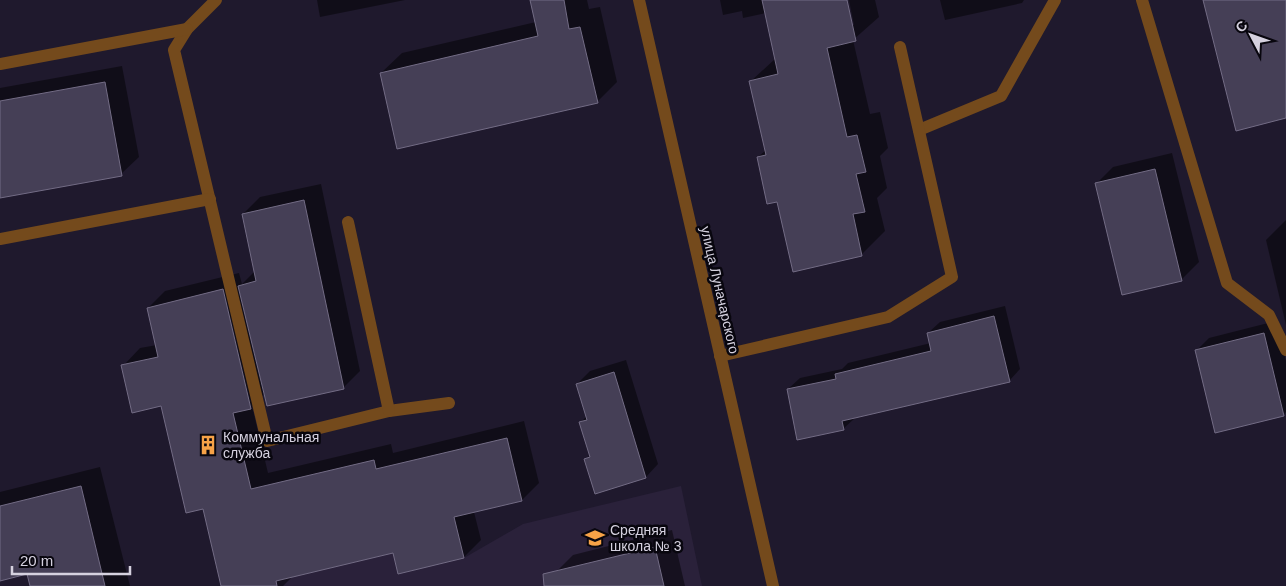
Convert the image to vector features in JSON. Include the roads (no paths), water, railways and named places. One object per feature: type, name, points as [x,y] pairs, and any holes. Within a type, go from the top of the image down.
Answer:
[{"type":"street","points":[[216,0],[187,29],[174,50],[267,441],[389,411],[449,403]]},
{"type":"street","name":"улица Луначарского","points":[[640,0],[773,586]]},
{"type":"street","points":[[919,130],[1001,96],[1055,0]]},
{"type":"street","points":[[1142,0],[1227,283],[1268,315],[1286,350]]},
{"type":"street","points":[[0,64],[187,29]]},
{"type":"street","points":[[720,356],[888,317],[952,276],[900,47]]},
{"type":"street","points":[[0,239],[210,199]]},
{"type":"street","points":[[348,222],[389,411]]},
{"type":"place","name":"Коммунальная служба","points":[[208,445]]},
{"type":"place","name":"Средняя школа № 3","points":[[595,538]]}]
